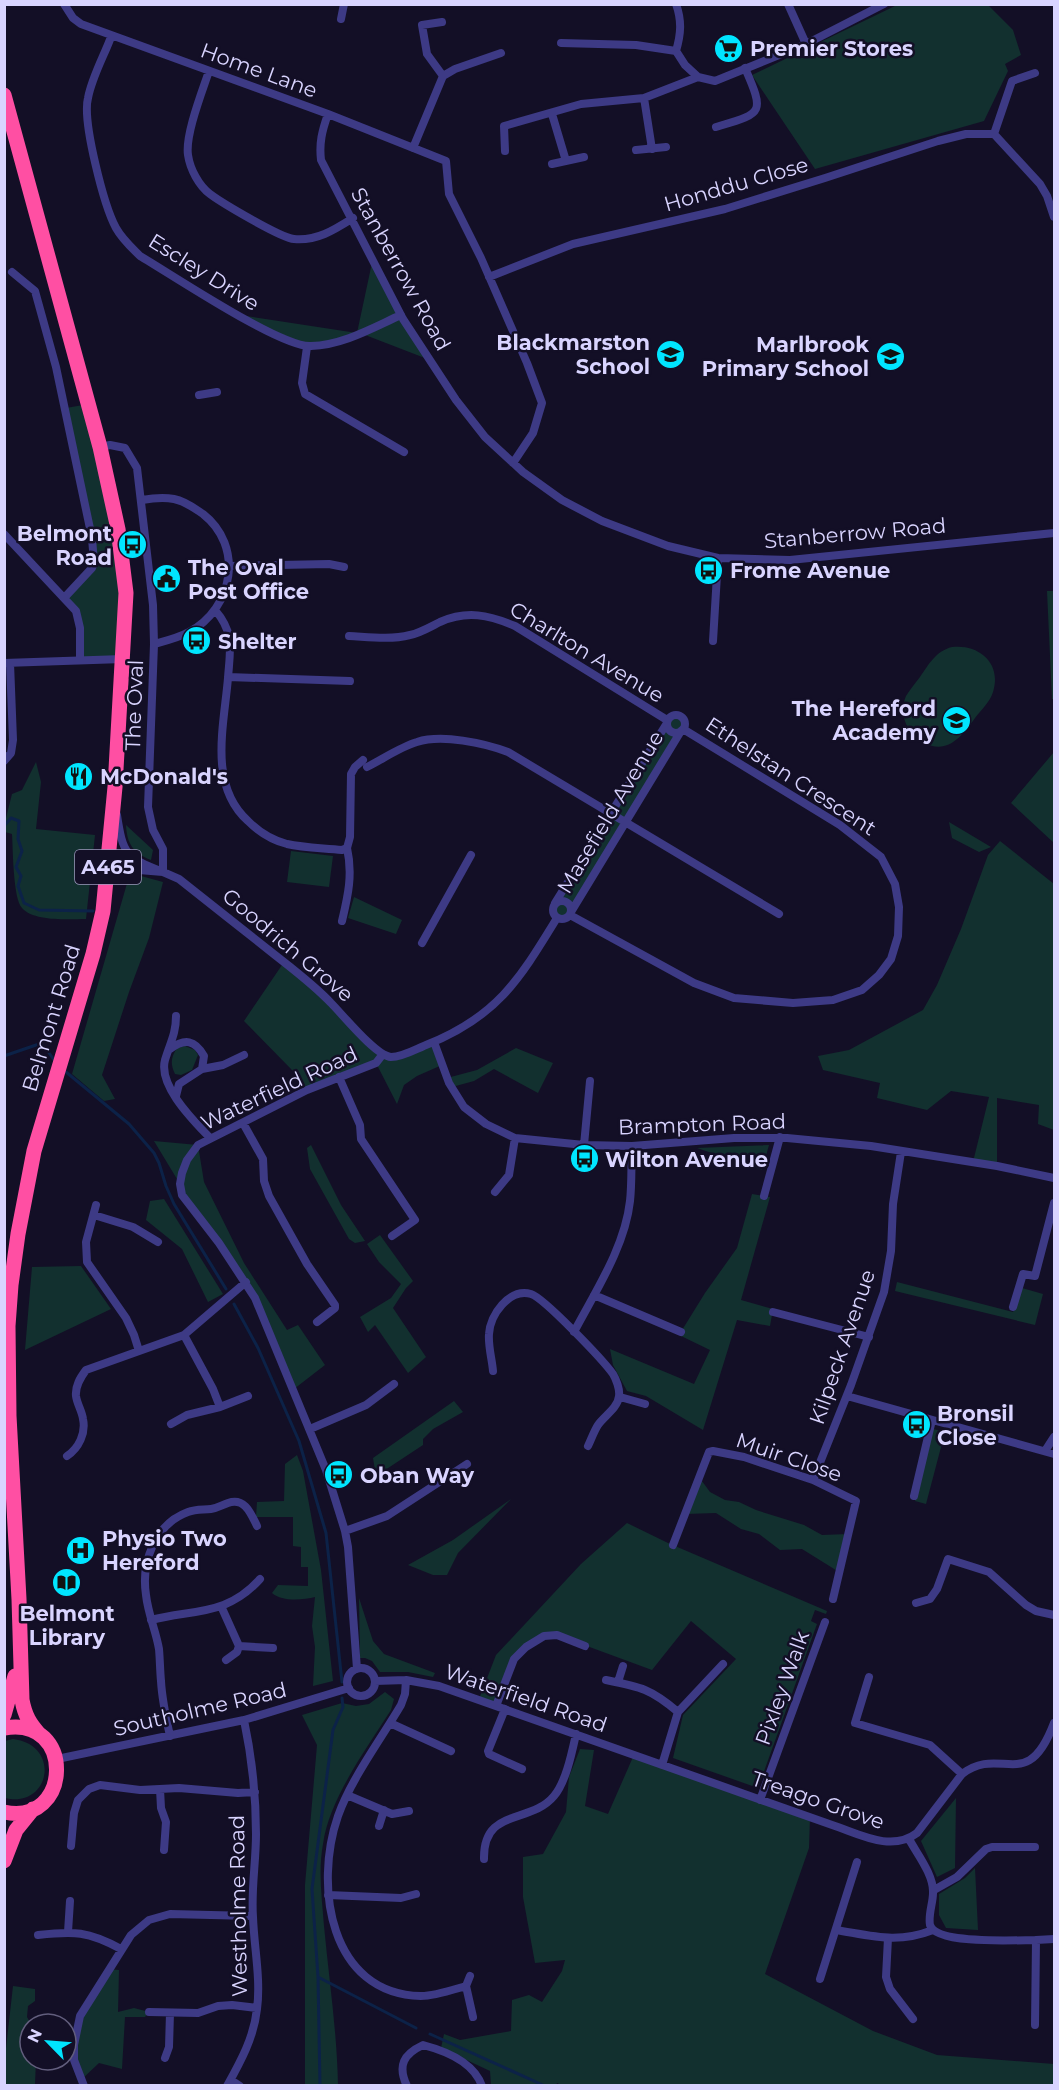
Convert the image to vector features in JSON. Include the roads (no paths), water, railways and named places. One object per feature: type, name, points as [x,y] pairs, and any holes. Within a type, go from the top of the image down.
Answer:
[{"type":"highway","name":"Belmont Road","points":[[4,94],[100,447],[122,555],[126,593],[114,787],[103,911],[93,954],[34,1151],[18,1234],[8,1326],[8,1405],[22,1700],[24,1713],[29,1723],[51,1746],[57,1759]]},
{"type":"highway","name":"Belmont Road","points":[[4,1715],[11,1694],[19,1643]]},
{"type":"highway","points":[[4,1728],[24,1728],[40,1735]]},
{"type":"highway","points":[[4,1861],[16,1830],[33,1809],[45,1801],[54,1788],[58,1774],[57,1759]]},
{"type":"highway","points":[[4,1812],[17,1813],[33,1809]]},
{"type":"street","points":[[341,19],[344,4]]},
{"type":"street","points":[[676,4],[680,15],[681,34],[676,51]]},
{"type":"street","points":[[788,4],[806,44]]},
{"type":"street","points":[[561,43],[636,45],[676,51],[685,65],[698,77],[715,81],[806,44],[884,4]]},
{"type":"street","name":"Home Lane","points":[[67,5],[73,18],[81,24],[111,37],[328,114],[446,161],[448,194],[489,278]]},
{"type":"street","points":[[442,22],[422,25],[427,54],[443,76]]},
{"type":"street","name":"Escley Drive","points":[[111,37],[88,97],[86,113],[88,132],[115,226],[124,242],[140,256],[262,328],[307,347],[337,344],[401,315]]},
{"type":"street","points":[[413,148],[443,76],[455,69],[501,53]]},
{"type":"street","points":[[716,127],[751,116],[756,111],[759,104],[757,95],[745,68]]},
{"type":"street","points":[[208,71],[191,129],[187,154],[194,175],[208,193],[276,233],[291,239],[323,236],[353,219]]},
{"type":"street","points":[[1035,73],[1012,81],[994,134],[1041,184],[1054,217]]},
{"type":"street","points":[[505,151],[504,126],[581,104],[644,98],[698,77]]},
{"type":"street","points":[[644,98],[652,149]]},
{"type":"street","name":"Stanberrow Road","points":[[328,114],[321,133],[319,147],[321,160],[401,315],[456,400],[485,437],[513,463],[562,500],[602,521],[668,546],[718,558],[790,560],[1054,533]]},
{"type":"street","points":[[552,114],[566,161]]},
{"type":"street","name":"Honddu Close","points":[[489,278],[573,244],[725,209],[938,141],[966,134],[994,134]]},
{"type":"street","points":[[636,150],[666,147]]},
{"type":"street","points":[[552,164],[584,157]]},
{"type":"street","points":[[12,272],[35,291],[56,367],[92,538],[92,568],[65,597]]},
{"type":"street","points":[[489,278],[527,363],[542,403],[533,433],[513,463]]},
{"type":"street","points":[[307,347],[302,383],[305,394],[404,452]]},
{"type":"street","points":[[200,395],[217,392]]},
{"type":"street","name":"The Oval","points":[[100,447],[125,448],[137,468],[142,500],[153,605],[154,644],[148,807],[153,830],[162,849],[163,872]]},
{"type":"street","name":"The Oval","points":[[142,500],[176,499],[197,510],[214,525],[222,536],[227,549],[229,566],[227,587],[215,610],[188,632],[154,644]]},
{"type":"street","points":[[4,534],[76,611],[79,618],[80,660]]},
{"type":"street","points":[[713,641],[718,558]]},
{"type":"street","points":[[229,566],[329,564],[344,567]]},
{"type":"street","points":[[215,610],[223,619],[230,635],[221,764],[226,791],[231,802],[251,824],[277,840],[288,844],[342,850],[347,848]]},
{"type":"street","name":"Charlton Avenue","points":[[349,636],[392,638],[406,636],[416,634],[456,616],[469,614],[489,616],[515,627],[667,722]]},
{"type":"street","points":[[4,761],[11,753],[14,740],[7,663],[123,659]]},
{"type":"street","points":[[228,677],[350,681]]},
{"type":"street","points":[[674,714],[681,716],[685,723],[682,730],[671,731],[667,722],[674,714]]},
{"type":"street","name":"Masefield Avenue","points":[[555,903],[667,722]]},
{"type":"street","name":"Masefield Avenue","points":[[570,913],[682,730]]},
{"type":"street","name":"Ethelstan Crescent","points":[[570,913],[694,983],[734,998],[793,1003],[833,1000],[862,990],[879,975],[891,959],[898,936],[899,908],[895,884],[881,857],[840,825],[682,730]]},
{"type":"street","points":[[342,921],[350,887],[347,848],[350,837],[351,774],[355,767],[417,741],[450,739],[490,745],[508,752],[779,914]]},
{"type":"street","name":"Goodrich Grove","points":[[114,787],[121,842],[125,850],[141,863],[178,879],[301,975],[383,1054]]},
{"type":"street","points":[[422,943],[471,855]]},
{"type":"street","name":"Goodrich Grove","points":[[107,872],[127,869],[163,872]]},
{"type":"street","points":[[566,902],[571,907],[565,919],[557,918],[552,910],[555,903],[566,902]]},
{"type":"street","name":"Waterfield Road","points":[[357,1669],[345,1531],[326,1470],[246,1282],[182,1195],[180,1184],[187,1160],[198,1145],[210,1138],[284,1101],[376,1063],[383,1054],[390,1057],[399,1055],[434,1042],[474,1021],[495,1005],[514,984],[557,918]]},
{"type":"street","points":[[176,1016],[174,1036],[165,1060],[164,1074],[176,1096],[210,1138]]},
{"type":"street","points":[[170,1049],[179,1042],[194,1044],[204,1056],[202,1069]]},
{"type":"street","name":"Brampton Road","points":[[434,1042],[449,1083],[464,1107],[486,1124],[515,1138],[584,1145],[632,1146],[780,1137],[871,1146],[997,1166],[1054,1178]]},
{"type":"street","points":[[176,1096],[179,1084],[202,1069],[223,1065],[244,1055]]},
{"type":"street","points":[[339,1077],[360,1125],[361,1140],[415,1220],[392,1236]]},
{"type":"street","points":[[584,1145],[590,1081]]},
{"type":"street","points":[[243,1123],[263,1159],[264,1181],[269,1196],[307,1264],[335,1305],[335,1308],[317,1322]]},
{"type":"street","points":[[765,1196],[780,1137]]},
{"type":"street","points":[[495,1192],[509,1175],[515,1138]]},
{"type":"street","points":[[574,1332],[614,1256],[623,1230],[630,1203],[632,1146]]},
{"type":"street","name":"Kilpeck Avenue","points":[[813,1480],[869,1337],[887,1278],[893,1204],[901,1152]]},
{"type":"street","points":[[1013,1307],[1023,1274],[1035,1276],[1054,1203]]},
{"type":"street","points":[[139,1351],[126,1318],[87,1262],[86,1242],[95,1210],[133,1227],[158,1242]]},
{"type":"street","points":[[67,1455],[76,1449],[84,1428],[76,1388],[86,1370],[184,1335],[246,1282]]},
{"type":"street","points":[[493,1371],[489,1334],[499,1309],[513,1296],[523,1293],[538,1297],[613,1374],[618,1386],[620,1397],[597,1425],[588,1446]]},
{"type":"street","points":[[594,1295],[681,1332]]},
{"type":"street","points":[[773,1312],[869,1337]]},
{"type":"street","points":[[184,1335],[220,1407]]},
{"type":"street","points":[[310,1429],[366,1405],[394,1384]]},
{"type":"street","points":[[171,1424],[186,1415],[220,1407],[248,1396]]},
{"type":"street","points":[[847,1396],[1050,1452],[1054,1437]]},
{"type":"street","points":[[620,1397],[645,1404]]},
{"type":"street","points":[[914,1496],[932,1420]]},
{"type":"street","name":"Muir Close","points":[[673,1545],[709,1452],[744,1457],[813,1480],[856,1501],[833,1599]]},
{"type":"street","points":[[345,1531],[387,1516],[467,1464]]},
{"type":"street","points":[[170,1736],[163,1702],[159,1647],[144,1582],[145,1564],[156,1539],[167,1525],[186,1512],[212,1509],[235,1501],[246,1506],[257,1526]]},
{"type":"street","points":[[916,1603],[930,1599],[937,1589],[948,1559],[989,1572],[1026,1605],[1036,1611],[1054,1615]]},
{"type":"street","points":[[152,1620],[196,1613],[221,1606],[244,1593],[260,1578]]},
{"type":"street","points":[[221,1606],[239,1646],[237,1652],[226,1660]]},
{"type":"street","name":"Pixley Walk","points":[[760,1800],[825,1622]]},
{"type":"street","points":[[522,1770],[489,1754],[488,1751],[514,1659],[526,1647],[544,1636],[557,1635],[585,1646]]},
{"type":"street","points":[[239,1646],[273,1648]]},
{"type":"street","points":[[662,1765],[678,1712],[723,1664]]},
{"type":"street","points":[[618,1682],[622,1666]]},
{"type":"street","points":[[357,1669],[368,1670],[373,1674],[375,1681],[373,1690],[365,1695],[356,1695],[349,1688],[349,1677],[357,1669]]},
{"type":"street","points":[[868,1677],[855,1723],[930,1745],[962,1774],[976,1765],[1021,1764],[1031,1760],[1044,1747],[1054,1723]]},
{"type":"street","points":[[406,1680],[401,1705],[347,1796],[330,1842],[327,1872],[328,1895],[335,1932],[351,1962],[378,1985],[392,1991],[422,1996],[466,1986]]},
{"type":"street","name":"Waterfield Road","points":[[375,1681],[406,1680],[439,1686],[662,1765]]},
{"type":"street","points":[[606,1680],[632,1685],[657,1694],[678,1712]]},
{"type":"street","name":"Southolme Road","points":[[57,1759],[244,1720],[349,1688]]},
{"type":"street","name":"Westholme Road","points":[[229,2083],[244,2056],[252,2034],[257,2008],[257,1964],[252,1917],[256,1836],[255,1792],[244,1720]]},
{"type":"street","points":[[390,1723],[451,1751]]},
{"type":"street","points":[[484,1859],[484,1843],[487,1835],[494,1828],[515,1815],[537,1810],[555,1796],[572,1752],[576,1734]]},
{"type":"street","name":"Treago Grove","points":[[662,1765],[878,1840],[898,1842],[909,1839],[923,1826],[962,1774]]},
{"type":"street","points":[[71,1846],[74,1813],[78,1800],[89,1789],[100,1785],[140,1790],[179,1788],[238,1793],[255,1792]]},
{"type":"street","points":[[160,1789],[161,1808],[166,1822],[164,1850]]},
{"type":"street","points":[[347,1796],[392,1814],[409,1811]]},
{"type":"street","points":[[379,1826],[384,1810]]},
{"type":"street","points":[[909,1839],[934,1890],[930,1922],[933,1930],[944,1936],[979,1940],[1054,1939]]},
{"type":"street","points":[[934,1890],[957,1877],[986,1849],[1035,1847]]},
{"type":"street","points":[[820,1979],[857,1862]]},
{"type":"street","points":[[328,1895],[401,1898],[416,1894]]},
{"type":"street","points":[[68,1932],[70,1901]]},
{"type":"street","points":[[84,2085],[74,2060],[76,2030],[85,2006],[121,1949],[141,1926],[160,1916],[170,1914],[252,1917]]},
{"type":"street","points":[[836,1930],[888,1938],[913,1937],[933,1930]]},
{"type":"street","points":[[38,1935],[68,1932],[92,1935],[121,1949]]},
{"type":"street","points":[[888,1938],[886,1977],[890,1989],[913,2019]]},
{"type":"street","points":[[1035,2025],[1036,1940]]},
{"type":"street","points":[[470,1976],[466,1986],[473,2017]]},
{"type":"street","points":[[149,2012],[198,2013],[218,2006],[232,2005],[257,2008]]},
{"type":"street","points":[[165,2058],[170,2047],[170,2013]]},
{"type":"street","points":[[408,2085],[402,2070],[405,2058],[411,2051],[423,2045],[442,2051],[467,2065],[476,2072],[482,2085]]},
{"type":"street","points":[[229,2083],[240,2085]]},
{"type":"waterway","points":[[4,826],[11,818],[19,821],[18,839],[22,851],[16,867],[21,876],[18,886],[24,903],[39,910],[93,911]]},
{"type":"waterway","points":[[4,1056],[39,1044],[45,1047],[54,1060]]},
{"type":"waterway","points":[[66,1072],[129,1124],[154,1153],[174,1204],[226,1289]]},
{"type":"waterway","points":[[234,1304],[258,1348],[299,1441],[326,1533],[342,1682]]},
{"type":"waterway","points":[[320,2086],[318,1977],[312,1889],[333,1730],[343,1707],[342,1698]]},
{"type":"waterway","points":[[318,1977],[416,2028]]},
{"type":"waterway","points":[[430,2034],[545,2086]]},
{"type":"place","name":"Premier Stores","points":[[729,48]]},
{"type":"place","name":"Blackmarston School","points":[[671,354]]},
{"type":"place","name":"Marlbrook Primary School","points":[[890,356]]},
{"type":"place","name":"Belmont Road","points":[[133,545]]},
{"type":"place","name":"Frome Avenue","points":[[709,570]]},
{"type":"place","name":"The Oval Post Office","points":[[167,579]]},
{"type":"place","name":"Shelter","points":[[197,641]]},
{"type":"place","name":"The Hereford Academy","points":[[957,720]]},
{"type":"place","name":"McDonald's","points":[[79,776]]},
{"type":"place","name":"Wilton Avenue","points":[[584,1159]]},
{"type":"place","name":"Bronsil Close","points":[[916,1425]]},
{"type":"place","name":"Oban Way","points":[[339,1475]]},
{"type":"place","name":"Physio Two Hereford","points":[[81,1550]]},
{"type":"place","name":"Belmont Library","points":[[67,1582]]}]
